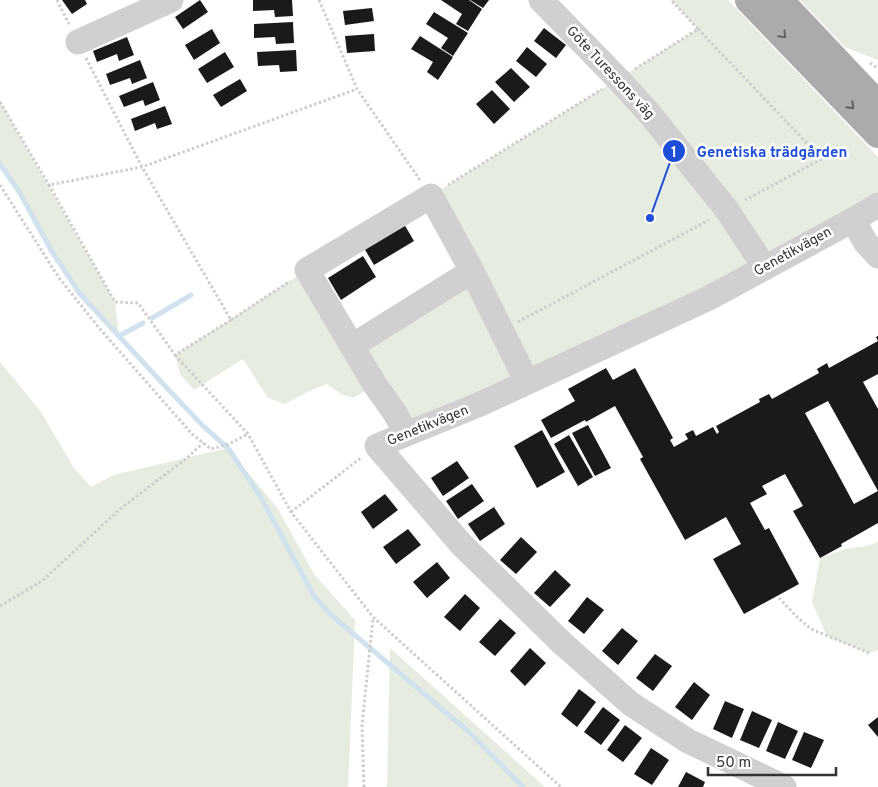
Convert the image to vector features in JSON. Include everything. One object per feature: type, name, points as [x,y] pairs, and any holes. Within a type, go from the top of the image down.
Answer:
[{"type":"main road","points":[[749,0],[878,134]]},
{"type":"main road","points":[[779,0],[878,105]]},
{"type":"street","points":[[78,42],[172,0]]},
{"type":"street","name":"Göte Turessons väg","points":[[541,0],[649,113],[727,210],[759,277]]},
{"type":"street","points":[[406,434],[307,270],[431,196],[472,272],[527,382]]},
{"type":"street","name":"Genetikvägen","points":[[784,787],[688,741],[630,704],[562,643],[462,545],[377,446],[713,305],[759,277],[799,259],[853,220],[878,205]]},
{"type":"street","points":[[853,220],[866,243],[878,256]]},
{"type":"street","points":[[352,346],[472,272]]},
{"type":"path","points":[[57,0],[142,167],[231,320]]},
{"type":"path","points":[[319,0],[357,89],[431,196],[698,29],[671,0]]},
{"type":"path","points":[[49,185],[142,167],[357,89]]},
{"type":"path","points":[[0,102],[115,302],[138,302],[175,355],[248,434],[291,512],[373,617],[561,787]]},
{"type":"path","points":[[0,185],[59,278],[100,330],[192,434],[211,449],[226,445],[248,434]]},
{"type":"path","points":[[175,355],[307,270]]},
{"type":"path","points":[[0,606],[42,581],[120,509],[187,458],[203,443]]},
{"type":"path","points":[[291,512],[377,446]]},
{"type":"path","points":[[779,598],[797,617],[812,629],[869,653]]},
{"type":"path","points":[[364,787],[362,725],[373,617]]},
{"type":"shaded area","points":[[671,0],[728,0],[878,157],[878,216],[406,434],[375,385],[353,398],[341,394],[327,384],[285,404],[268,398],[243,359],[194,390],[180,374],[175,355],[307,270],[352,346],[471,272],[431,196],[698,29]]},
{"type":"shaded area","points":[[800,0],[878,0],[878,60],[845,47]]},
{"type":"shaded area","points":[[0,102],[115,302],[119,336],[80,294],[51,250],[20,193],[0,164]]},
{"type":"shaded area","points":[[0,362],[41,412],[74,468],[91,487],[114,475],[228,448],[278,509],[314,574],[355,620],[348,787],[0,787]]},
{"type":"shaded area","points":[[878,542],[878,650],[869,653],[827,636],[812,602],[820,558],[846,549],[867,546]]},
{"type":"shaded area","points":[[390,648],[545,787],[387,787]]},
{"type":"building","points":[[62,0],[85,0],[87,4],[72,14]]},
{"type":"building","points":[[200,0],[208,12],[183,29],[175,17]]},
{"type":"building","points":[[253,0],[292,0],[293,16],[275,17],[274,10],[253,11]]},
{"type":"building","points":[[441,0],[469,0],[482,9],[468,31],[456,24],[462,14]]},
{"type":"building","points":[[470,0],[489,0],[483,8]]},
{"type":"building","points":[[372,8],[374,21],[345,25],[343,11]]},
{"type":"building","points":[[434,12],[468,33],[453,56],[441,48],[448,38],[426,24]]},
{"type":"building","points":[[293,22],[294,43],[276,44],[275,37],[254,38],[254,24]]},
{"type":"building","points":[[544,28],[566,45],[556,58],[534,41]]},
{"type":"building","points":[[212,29],[220,43],[194,60],[185,45]]},
{"type":"building","points":[[374,34],[375,51],[347,53],[345,36]]},
{"type":"building","points":[[420,36],[453,57],[438,80],[427,72],[433,62],[411,49]]},
{"type":"building","points":[[127,37],[134,55],[119,61],[117,54],[97,62],[93,51]]},
{"type":"building","points":[[527,47],[547,64],[536,77],[516,61]]},
{"type":"building","points":[[296,50],[297,71],[280,72],[279,65],[258,66],[257,52]]},
{"type":"building","points":[[225,52],[234,67],[207,83],[198,69]]},
{"type":"building","points":[[140,60],[147,78],[132,84],[130,78],[110,85],[106,74]]},
{"type":"building","points":[[511,68],[530,87],[514,102],[495,82]]},
{"type":"building","points":[[240,79],[247,91],[221,107],[213,95]]},
{"type":"building","points":[[153,82],[160,100],[145,106],[143,100],[124,107],[119,96]]},
{"type":"building","points":[[492,90],[510,109],[494,124],[476,104]]},
{"type":"building","points":[[165,106],[172,124],[157,129],[155,123],[135,131],[131,119]]},
{"type":"building","points":[[404,224],[414,241],[374,265],[364,248]]},
{"type":"building","points":[[363,256],[376,277],[341,300],[328,278]]},
{"type":"building","points":[[878,341],[878,374],[863,382],[878,409],[878,491],[878,523],[820,558],[793,511],[803,506],[785,474],[762,486],[767,494],[750,503],[765,530],[769,528],[799,584],[744,614],[713,559],[741,544],[726,517],[685,540],[640,459],[643,457],[615,406],[551,438],[541,420],[575,401],[568,389],[606,368],[613,380],[635,368],[673,438],[670,440],[674,447],[688,439],[685,434],[693,430],[696,436],[713,427],[717,434],[719,432],[716,426],[760,402],[759,399],[769,394],[772,399],[819,373],[817,369],[827,363],[829,368]],"holes":[[[828,401],[878,491],[854,504],[805,413]]]},
{"type":"building","points":[[588,425],[611,468],[595,476],[572,433]]},
{"type":"building","points":[[542,430],[565,472],[537,488],[514,446]]},
{"type":"building","points":[[569,435],[593,477],[578,486],[554,444]]},
{"type":"building","points":[[457,461],[469,478],[443,496],[431,478]]},
{"type":"building","points":[[472,484],[484,501],[458,519],[446,501]]},
{"type":"building","points":[[385,494],[398,510],[373,529],[361,512]]},
{"type":"building","points":[[494,507],[505,524],[480,541],[468,524]]},
{"type":"building","points":[[408,529],[421,545],[396,564],[383,547]]},
{"type":"building","points":[[521,537],[537,552],[516,574],[500,560]]},
{"type":"building","points":[[437,562],[450,578],[427,598],[413,582]]},
{"type":"building","points":[[555,570],[571,585],[550,607],[534,593]]},
{"type":"building","points":[[465,594],[480,608],[460,631],[444,617]]},
{"type":"building","points":[[587,597],[604,610],[584,634],[568,621]]},
{"type":"building","points":[[500,619],[516,633],[495,656],[479,642]]},
{"type":"building","points":[[622,628],[638,641],[618,665],[602,651]]},
{"type":"building","points":[[530,648],[546,663],[525,686],[510,671]]},
{"type":"building","points":[[655,654],[672,666],[653,691],[636,678]]},
{"type":"building","points":[[694,682],[710,695],[692,720],[675,707]]},
{"type":"building","points":[[579,689],[596,702],[577,727],[561,714]]},
{"type":"building","points":[[725,701],[744,709],[732,738],[713,729]]},
{"type":"building","points":[[603,707],[620,720],[601,745],[584,732]]},
{"type":"building","points":[[752,711],[772,720],[759,748],[740,740]]},
{"type":"building","points":[[878,717],[878,737],[868,725]]},
{"type":"building","points":[[778,722],[798,731],[785,759],[766,751]]},
{"type":"building","points":[[625,725],[642,738],[623,762],[607,750]]},
{"type":"building","points":[[804,732],[824,740],[811,768],[792,760]]},
{"type":"building","points":[[651,748],[669,760],[652,785],[634,774]]},
{"type":"building","points":[[686,772],[705,782],[703,787],[678,787]]},
{"type":"waterway","points":[[0,164],[20,193],[51,250],[80,294],[203,426],[228,448],[260,496],[314,596],[330,614],[469,732],[523,787]]},
{"type":"waterway","points":[[152,318],[191,295]]},
{"type":"waterway","points":[[119,336],[143,323]]},
{"type":"place","name":"Genetiska trädgården","points":[[650,218]]}]
